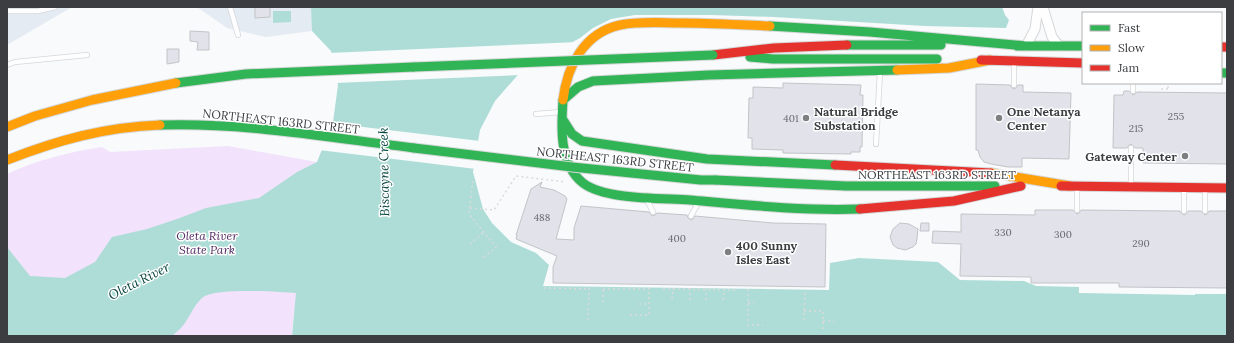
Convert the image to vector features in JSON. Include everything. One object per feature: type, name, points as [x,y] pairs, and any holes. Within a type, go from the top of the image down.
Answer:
[{"type":"main road","points":[[1021,186],[947,202],[862,208],[796,209],[600,192],[582,183],[573,172],[567,160],[562,116],[566,83],[571,65],[584,46],[596,36],[608,29],[620,25],[699,23],[816,28],[914,34],[1026,46]]},
{"type":"main road","points":[[7,127],[35,116],[92,100],[166,84],[246,74],[713,55],[774,48],[871,44],[1082,46]]},
{"type":"main road","points":[[713,55],[773,59],[871,58],[1082,63]]},
{"type":"main road","points":[[563,100],[578,87],[593,81],[709,75],[949,68],[990,60]]},
{"type":"main road","points":[[562,116],[572,134],[582,141],[707,159],[992,173],[1073,186]]},
{"type":"main road","name":"NORTHEAST 163RD STREET","points":[[7,160],[45,145],[98,131],[134,126],[169,124],[226,125],[572,167],[715,180],[846,186],[1227,188]]},
{"type":"street","points":[[1026,46],[1035,29],[1038,7]]},
{"type":"street","points":[[1043,7],[1052,37],[1059,46]]},
{"type":"lane","points":[[7,11],[38,11],[55,7]]},
{"type":"lane","points":[[230,7],[238,34]]},
{"type":"lane","points":[[7,65],[15,62],[87,55]]},
{"type":"lane","points":[[1014,61],[1014,85]]},
{"type":"lane","points":[[876,144],[880,70]]},
{"type":"lane","points":[[1133,84],[1133,92]]},
{"type":"lane","points":[[536,114],[562,116]]},
{"type":"lane","points":[[1131,148],[1131,187]]},
{"type":"lane","points":[[1073,186],[1077,210]]},
{"type":"lane","points":[[1184,188],[1184,211]]},
{"type":"lane","points":[[1205,188],[1205,211]]},
{"type":"lane","points":[[646,197],[653,212]]},
{"type":"lane","points":[[691,216],[700,201]]},
{"type":"path","points":[[1161,89],[1169,89],[1169,87],[1164,87]]},
{"type":"path","points":[[470,208],[494,210],[516,176],[569,182]]},
{"type":"path","points":[[473,181],[470,214],[496,247],[484,258]]},
{"type":"path","points":[[470,244],[484,232]]},
{"type":"path","points":[[544,288],[589,288],[588,320]]},
{"type":"path","points":[[603,302],[603,288],[649,288],[649,315],[630,315]]},
{"type":"path","points":[[663,289],[736,290]]},
{"type":"path","points":[[672,299],[673,289]]},
{"type":"path","points":[[690,289],[690,300]]},
{"type":"path","points":[[706,289],[706,300]]},
{"type":"path","points":[[748,289],[748,325],[763,325]]},
{"type":"path","points":[[724,290],[724,300]]},
{"type":"path","points":[[804,320],[805,290]]},
{"type":"path","points":[[748,303],[754,303]]},
{"type":"path","points":[[639,304],[649,304]]},
{"type":"path","points":[[804,311],[823,311],[823,329]]},
{"type":"path","points":[[823,320],[834,321]]},
{"type":"shaded area","points":[[7,7],[72,7],[7,45]]},
{"type":"shaded area","points":[[197,7],[312,7],[312,31],[266,37],[227,28]]},
{"type":"green space","name":"Oleta River State Park","points":[[228,146],[317,162],[292,336],[7,336],[7,174],[54,157],[102,147],[110,152]]},
{"type":"water","points":[[311,7],[1002,7],[1009,20],[1006,28],[925,26],[774,17],[712,15],[635,15],[611,19],[593,28],[580,38],[523,69],[495,101],[480,130],[473,172],[483,209],[492,223],[511,242],[536,253],[549,265],[543,286],[829,290],[830,263],[859,258],[938,262],[960,280],[1024,281],[1036,286],[1079,287],[1079,293],[1195,295],[1227,294],[1227,336],[292,336],[296,293],[233,291],[220,292],[202,298],[181,328],[172,336],[7,336],[7,247],[30,276],[65,278],[95,262],[112,237],[147,229],[206,208],[259,198],[297,172],[317,162],[333,122],[338,85],[331,51],[312,31]]},
{"type":"water","points":[[273,11],[291,11],[291,22],[273,23]]},
{"type":"pier","points":[[578,42],[525,71],[521,75],[336,83],[329,53]]},
{"type":"pier","points":[[330,123],[480,141],[476,169],[319,150]]},
{"type":"building","points":[[255,7],[270,7],[270,17],[255,18]]},
{"type":"building","points":[[190,31],[209,32],[209,50],[197,50],[198,42],[190,41]]},
{"type":"building","points":[[167,49],[179,49],[179,62],[167,64]]},
{"type":"building","name":"Natural Bridge Substation","points":[[783,83],[861,85],[860,95],[863,95],[862,147],[860,147],[860,152],[851,152],[851,154],[783,153],[783,150],[752,149],[752,138],[748,138],[749,98],[753,98],[753,87],[783,88]]},
{"type":"building","points":[[976,84],[1010,85],[1014,89],[1018,85],[1023,85],[1023,92],[1071,93],[1069,159],[1022,158],[1022,167],[1008,167],[984,162],[980,157],[978,150],[976,150]]},
{"type":"building","points":[[1124,91],[1129,91],[1133,95],[1137,92],[1227,93],[1227,164],[1143,163],[1143,148],[1135,148],[1131,144],[1127,148],[1113,148],[1114,95],[1123,95]]},
{"type":"building","points":[[542,182],[540,187],[554,190],[565,196],[567,199],[556,239],[574,240],[574,228],[581,206],[649,212],[652,216],[657,213],[687,215],[691,220],[695,216],[773,223],[826,224],[825,287],[553,283],[553,267],[557,256],[516,239],[531,189]]},
{"type":"building","points":[[1035,210],[1073,210],[1077,214],[1081,210],[1180,211],[1184,215],[1188,211],[1201,211],[1205,215],[1209,211],[1227,211],[1227,288],[1119,287],[1119,283],[1031,283],[1031,277],[960,276],[961,244],[932,243],[933,231],[961,232],[961,214],[1035,215]]},
{"type":"building","points":[[900,223],[909,224],[918,229],[916,244],[905,250],[897,248],[893,245],[890,237],[893,229]]},
{"type":"building","points":[[921,223],[929,223],[929,231],[920,231]]},
{"type":"traffic: fast","points":[[770,26],[870,32],[1026,46]]},
{"type":"traffic: fast","points":[[847,45],[941,45]]},
{"type":"traffic: fast","points":[[1017,46],[1082,46]]},
{"type":"traffic: fast","points":[[414,67],[713,55]]},
{"type":"traffic: fast","points":[[750,57],[773,59],[937,59]]},
{"type":"traffic: fast","points":[[176,83],[246,74],[414,67]]},
{"type":"traffic: fast","points":[[563,100],[578,87],[593,81],[709,75],[897,70]]},
{"type":"traffic: fast","points":[[1222,73],[1227,73]]},
{"type":"traffic: fast","points":[[563,100],[562,133],[563,144],[569,166],[583,183],[593,189],[605,193],[634,197],[690,200],[753,206],[860,209]]},
{"type":"traffic: fast","points":[[563,120],[572,134],[582,141],[707,159],[835,165]]},
{"type":"traffic: fast","points":[[160,125],[255,128],[414,148]]},
{"type":"traffic: fast","points":[[414,148],[572,167],[701,180],[715,180]]},
{"type":"traffic: fast","points":[[715,180],[846,186],[995,186]]},
{"type":"traffic: slow","points":[[563,100],[565,87],[573,63],[587,43],[596,35],[607,29],[620,25],[643,23],[704,23],[770,26]]},
{"type":"traffic: slow","points":[[897,70],[949,68],[990,60]]},
{"type":"traffic: slow","points":[[7,127],[35,116],[92,100],[176,83]]},
{"type":"traffic: slow","points":[[7,160],[45,146],[82,136],[120,128],[160,125]]},
{"type":"traffic: slow","points":[[991,173],[1070,186]]},
{"type":"traffic: jam","points":[[713,55],[774,48],[847,45]]},
{"type":"traffic: jam","points":[[1222,47],[1227,47]]},
{"type":"traffic: jam","points":[[981,60],[1082,63]]},
{"type":"traffic: jam","points":[[835,165],[991,173]]},
{"type":"traffic: jam","points":[[860,209],[954,201],[1021,186]]},
{"type":"traffic: jam","points":[[1061,186],[1227,188]]},
{"type":"place","name":"Natural Bridge Substation","points":[[806,118]]},
{"type":"place","name":"One Netanya Center","points":[[999,118]]},
{"type":"place","name":"Gateway Center","points":[[1185,156]]},
{"type":"place","name":"400 Sunny Isles East","points":[[728,252]]},
{"type":"water label","name":"Biscayne Creek","points":[[384,172]]},
{"type":"water label","name":"Oleta River","points":[[139,281]]}]
